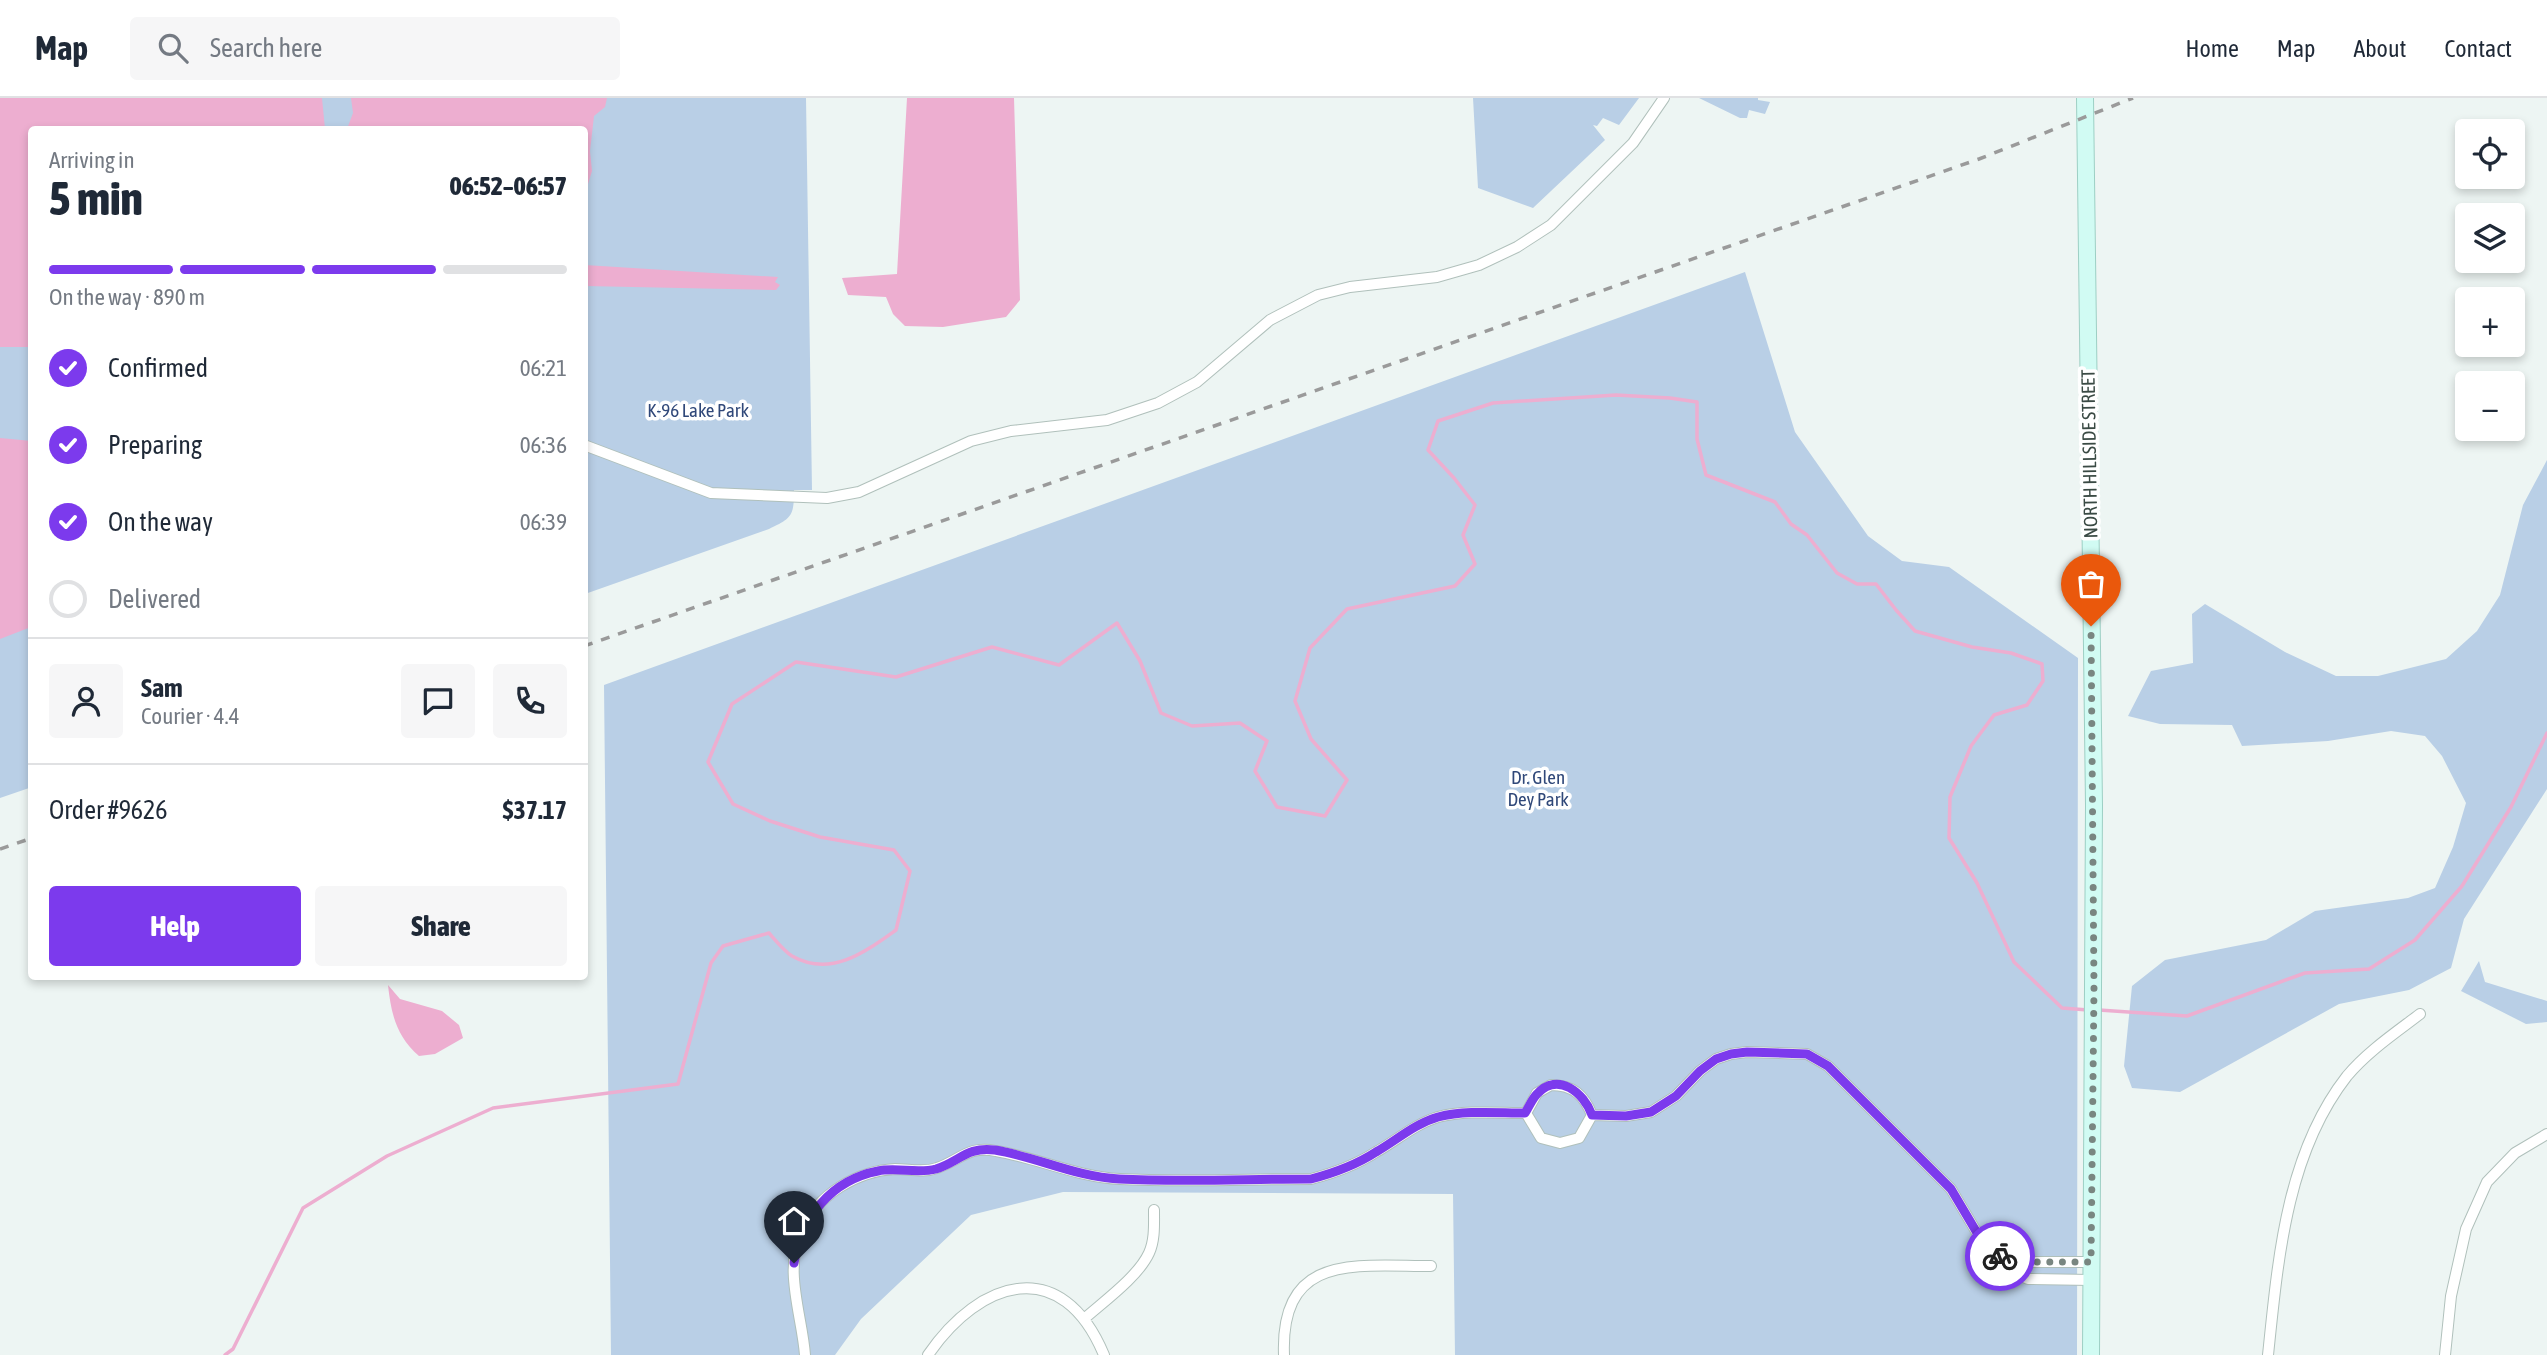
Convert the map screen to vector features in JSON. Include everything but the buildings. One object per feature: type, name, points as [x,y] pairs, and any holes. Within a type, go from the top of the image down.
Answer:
[{"type":"main road","name":"NORTH HILLSIDE STREET","points":[[2085,98],[2094,967],[2091,1355]]},
{"type":"street","points":[[588,447],[711,493],[827,498],[859,492],[971,441],[1011,431],[1107,419],[1158,403],[1197,382],[1270,320],[1318,295],[1350,287],[1437,278],[1479,265],[1517,247],[1551,225],[1633,143],[1664,98]]},
{"type":"street","points":[[2268,1355],[2288,1216],[2299,1167],[2311,1137],[2348,1076],[2386,1040],[2420,1014]]},
{"type":"street","points":[[1592,1115],[1626,1116],[1651,1112],[1676,1096],[1708,1065],[1731,1054],[1807,1054],[1828,1066],[1951,1189],[1989,1253],[2009,1271],[2028,1279],[2091,1280]]},
{"type":"street","points":[[1525,1113],[1537,1093],[1551,1085],[1564,1085],[1578,1091],[1587,1102],[1592,1115]]},
{"type":"street","points":[[805,1355],[794,1282],[796,1246],[802,1230],[818,1206],[842,1185],[859,1176],[878,1171],[938,1168],[976,1149],[995,1150],[1094,1177],[1311,1179],[1339,1171],[1376,1152],[1404,1132],[1437,1118],[1470,1112],[1525,1113]]},
{"type":"street","points":[[1525,1113],[1541,1138],[1560,1143],[1579,1138],[1592,1115]]},
{"type":"street","points":[[2445,1355],[2451,1296],[2466,1229],[2487,1182],[2515,1153],[2547,1133]]},
{"type":"street","points":[[1084,1319],[1119,1288],[1148,1256],[1154,1228],[1154,1210]]},
{"type":"street","points":[[1989,1253],[2030,1262],[2091,1262]]},
{"type":"street","points":[[1284,1355],[1285,1323],[1289,1306],[1307,1282],[1330,1270],[1356,1266],[1431,1266]]},
{"type":"street","points":[[928,1355],[963,1313],[994,1294],[1007,1290],[1047,1290],[1074,1308],[1084,1319],[1104,1355]]},
{"type":"green space","name":"K-96 Lake Park","points":[[0,98],[806,98],[812,490],[794,490],[790,515],[769,529],[588,593],[588,126],[28,126],[28,788],[0,798]]},
{"type":"green space","points":[[1473,98],[1639,98],[1619,125],[1603,118],[1597,126],[1593,125],[1605,140],[1533,208],[1478,188]]},
{"type":"green space","points":[[1699,98],[1758,98],[1770,102],[1765,114],[1749,110],[1747,118],[1740,118]]},
{"type":"green space","name":"Dr. Glen Dey Park","points":[[1745,272],[1795,432],[1868,536],[1902,561],[1949,567],[2078,658],[2077,1355],[1455,1355],[1453,1194],[1063,1192],[971,1215],[861,1319],[835,1355],[611,1355],[604,685]]},
{"type":"green space","points":[[2547,460],[2547,789],[2464,919],[2451,968],[2409,990],[2339,1004],[2180,1092],[2132,1088],[2124,1066],[2132,986],[2165,960],[2266,940],[2315,911],[2408,898],[2435,888],[2453,847],[2466,803],[2442,756],[2425,736],[2391,731],[2328,741],[2242,746],[2232,725],[2160,724],[2128,716],[2151,671],[2193,663],[2192,614],[2205,604],[2285,652],[2336,676],[2378,676],[2446,659],[2477,631],[2500,595],[2523,505]]},
{"type":"green space","points":[[2479,961],[2485,982],[2547,1001],[2547,1022],[2526,1024],[2461,991]]},
{"type":"shaded area","points":[[0,98],[322,98],[325,126],[28,126],[28,347],[0,347]]},
{"type":"shaded area","points":[[351,98],[607,98],[605,107],[594,116],[590,151],[592,171],[588,184],[588,126],[348,126],[353,113]]},
{"type":"shaded area","points":[[907,98],[1014,98],[1020,300],[1006,317],[943,327],[905,326],[893,314],[886,297],[848,295],[842,278],[897,274]]},
{"type":"shaded area","points":[[588,265],[778,277],[775,282],[780,285],[776,290],[588,286]]},
{"type":"shaded area","points":[[0,438],[28,441],[28,628],[0,639]]},
{"type":"shaded area","points":[[388,985],[400,999],[442,1011],[459,1025],[463,1038],[435,1054],[419,1056],[396,1024]]},
{"type":"waterway","points":[[225,1355],[233,1349],[303,1208],[387,1156],[493,1108],[678,1084],[711,963],[723,946],[769,933],[792,956],[806,962],[834,963],[860,954],[896,930],[910,871],[894,850],[820,837],[770,821],[733,804],[708,762],[732,704],[796,662],[896,677],[992,647],[1059,665],[1117,623],[1140,661],[1161,713],[1192,726],[1240,723],[1267,741],[1255,771],[1277,807],[1325,816],[1347,780],[1311,739],[1295,701],[1310,648],[1347,609],[1455,586],[1475,564],[1463,535],[1475,505],[1428,450],[1438,421],[1493,403],[1616,395],[1697,402],[1697,439],[1706,475],[1775,502],[1791,524],[1807,535],[1837,573],[1857,584],[1876,584],[1915,631],[1972,647],[2011,653],[2042,664],[2043,681],[2027,705],[1994,715],[1971,746],[1950,797],[1949,838],[1977,883],[2014,962],[2062,1008],[2088,1010]]},
{"type":"waterway","points":[[2099,1010],[2187,1016],[2305,973],[2369,969],[2415,940],[2462,886],[2511,807],[2547,733]]},
{"type":"railway","points":[[588,645],[1979,159],[2133,98]]},
{"type":"railway","points":[[0,849],[28,839]]},
{"type":"way so far","points":[[2000,1256],[2030,1262],[2091,1262],[2094,805],[2091,626]]},
{"type":"route","points":[[794,1263],[796,1246],[810,1217],[818,1206],[842,1185],[859,1176],[878,1171],[938,1168],[976,1149],[995,1150],[1094,1177],[1311,1179],[1339,1171],[1376,1152],[1404,1132],[1437,1118],[1470,1112],[1525,1113],[1537,1093],[1551,1085],[1564,1085],[1578,1091],[1587,1102],[1592,1115],[1626,1116],[1651,1112],[1676,1096],[1716,1059],[1747,1052],[1807,1054],[1828,1066],[1951,1189],[1989,1253],[2000,1256]]}]
